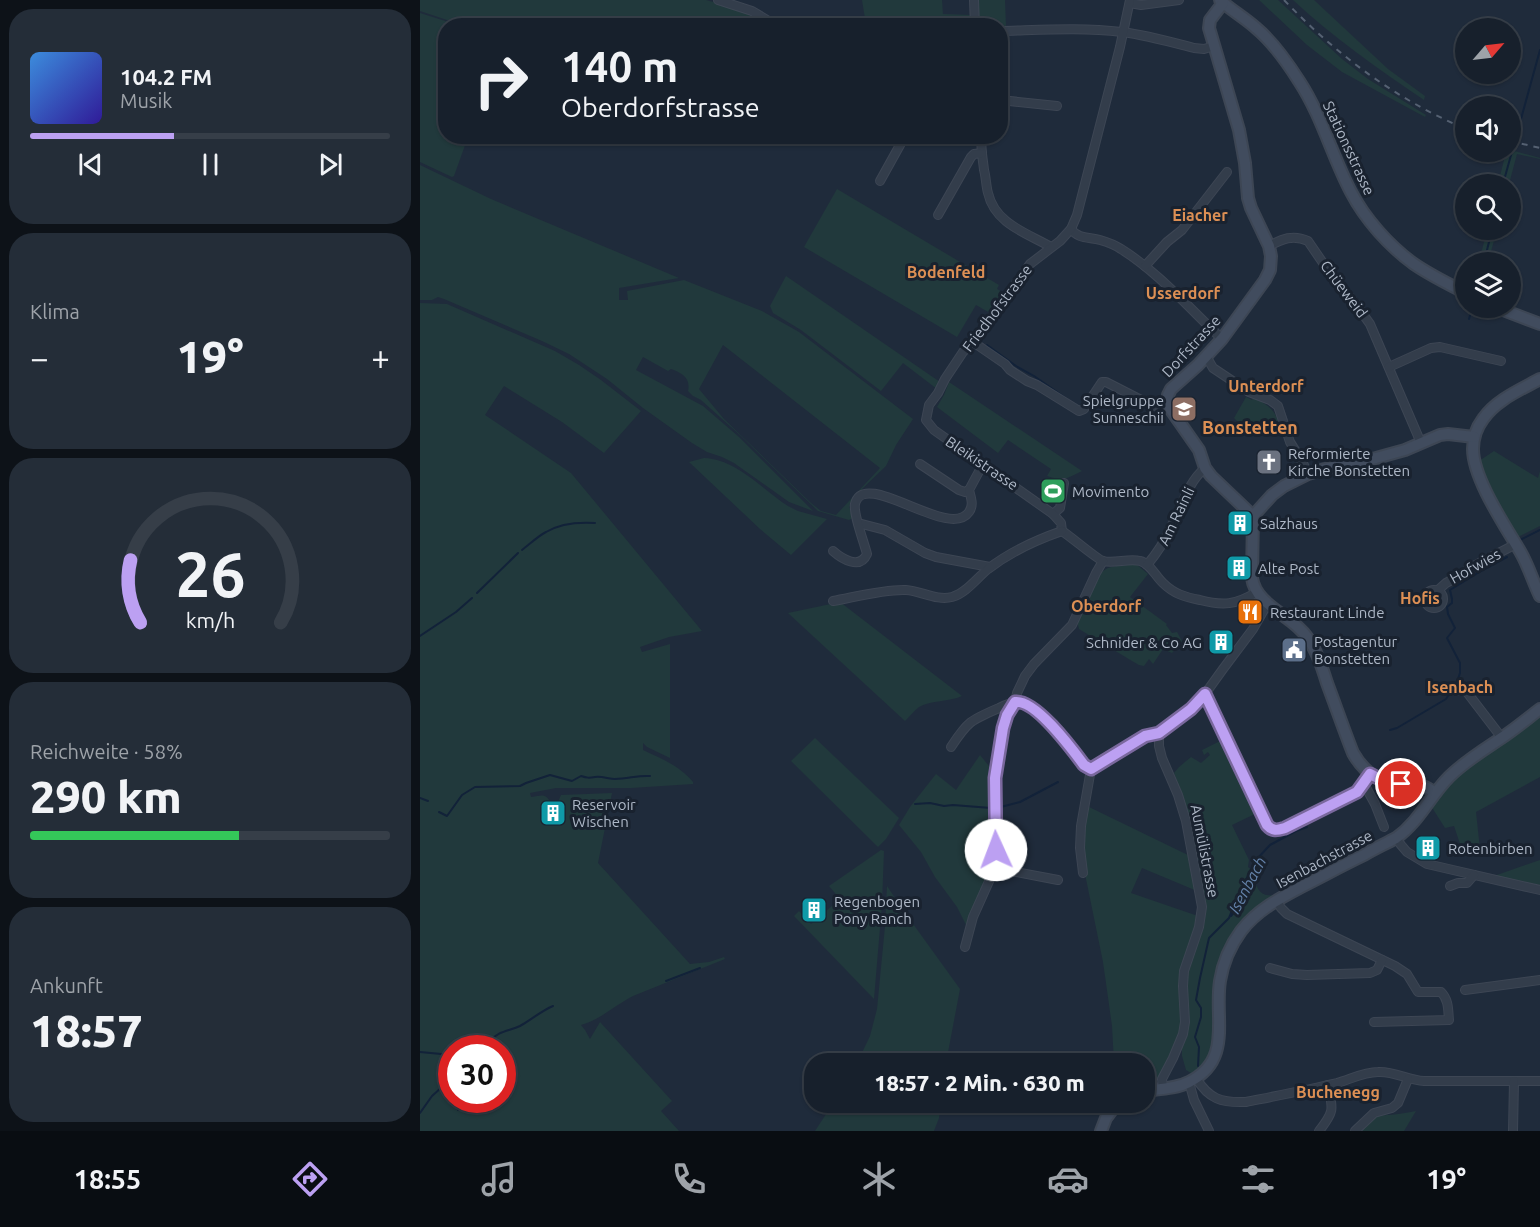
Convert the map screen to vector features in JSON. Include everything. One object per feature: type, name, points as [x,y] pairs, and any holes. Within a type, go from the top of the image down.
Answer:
[{"type":"main road","name":"Dorfstrasse","points":[[1222,1],[1210,20],[1209,28],[1239,130],[1248,198],[1269,246],[1271,263],[1265,280],[1222,339],[1171,389],[1167,401],[1198,450],[1205,468],[1221,488],[1253,516]]},
{"type":"main road","name":"Stationsstrasse","points":[[1222,1],[1258,30],[1298,79],[1319,117],[1352,194],[1369,220],[1412,263],[1455,288]]},
{"type":"main road","points":[[1521,317],[1540,324]]},
{"type":"main road","points":[[1540,379],[1492,408],[1483,418],[1474,437],[1474,458],[1478,473],[1527,565],[1540,596]]},
{"type":"main road","points":[[1435,793],[1420,784],[1366,778],[1353,753],[1313,646],[1300,629],[1268,603],[1253,585],[1253,516],[1272,495],[1308,474],[1376,458],[1440,435],[1474,437]]},
{"type":"main road","name":"Isenbachstrasse","points":[[1192,1080],[1209,1066],[1218,1048],[1220,983],[1226,959],[1235,941],[1250,921],[1263,909],[1277,901],[1396,838],[1416,820],[1435,793],[1461,767],[1540,709]]},
{"type":"main road","points":[[1155,1089],[1175,1087],[1192,1080]]},
{"type":"main road","points":[[1101,1131],[1110,1113]]},
{"type":"street","points":[[718,0],[752,11],[764,18]]},
{"type":"street","points":[[974,0],[975,18]]},
{"type":"street","points":[[1130,2],[1141,5],[1179,0]]},
{"type":"street","name":"Friedhofstrasse","points":[[926,420],[927,410],[963,352],[973,342],[1030,264],[1060,241],[1071,229],[1088,173],[1130,2]]},
{"type":"street","points":[[1008,31],[1065,28],[1123,32],[1194,48],[1204,49],[1214,46]]},
{"type":"street","points":[[1008,101],[1057,106]]},
{"type":"street","points":[[880,181],[901,144]]},
{"type":"street","points":[[981,144],[988,194],[992,206],[1012,227],[1051,247]]},
{"type":"street","points":[[938,215],[971,157],[982,153]]},
{"type":"street","points":[[1145,266],[1167,242],[1182,230],[1227,172]]},
{"type":"street","points":[[1071,229],[1079,237],[1099,240],[1119,247],[1145,266],[1222,339]]},
{"type":"street","name":"Chüeweid","points":[[1269,246],[1293,237],[1308,241],[1334,279],[1367,319],[1420,443]]},
{"type":"street","points":[[973,342],[1010,370],[1079,411],[1084,409],[1102,382],[1153,406],[1167,401]]},
{"type":"street","points":[[1389,367],[1431,348],[1440,347],[1501,361]]},
{"type":"street","points":[[1206,356],[1213,368],[1249,392],[1270,400],[1278,406],[1290,442],[1304,463],[1308,474]]},
{"type":"street","points":[[1198,365],[1213,368]]},
{"type":"street","name":"Bleikistrasse","points":[[926,420],[932,429],[1053,514],[1061,524],[1062,531]]},
{"type":"street","points":[[920,464],[959,490],[965,492],[969,490]]},
{"type":"street","points":[[832,551],[846,561],[858,562],[867,554],[855,504],[859,497],[866,494],[887,497],[945,518],[958,519],[966,516],[971,508],[972,500],[969,490],[983,464]]},
{"type":"street","name":"Am Rainli","points":[[1147,565],[1160,550],[1190,485],[1205,468]]},
{"type":"street","points":[[1053,514],[1060,508],[1064,483]]},
{"type":"street","points":[[858,523],[885,530],[936,557],[990,567]]},
{"type":"street","points":[[833,601],[898,590],[948,598],[960,594],[990,567],[1036,541],[1062,531],[1103,561],[1141,561],[1180,596],[1225,604],[1244,600],[1257,592]]},
{"type":"street","name":"Hofwies","points":[[1437,591],[1443,584],[1468,569],[1516,544]]},
{"type":"street","points":[[965,947],[973,917],[995,868],[995,778],[1007,715],[1034,664],[1072,625],[1103,561]]},
{"type":"street","points":[[1083,873],[1080,848],[1081,826],[1091,769],[1145,736],[1159,733],[1191,709],[1205,694],[1253,629],[1268,603]]},
{"type":"street","points":[[1454,691],[1466,691],[1502,738]]},
{"type":"street","points":[[1205,694],[1270,828],[1277,831],[1285,828],[1357,792],[1366,778]]},
{"type":"street","points":[[951,747],[973,719],[1022,701],[1039,714],[1061,736],[1084,765],[1091,769]]},
{"type":"street","name":"Aumülistrasse","points":[[1159,733],[1162,758],[1172,778],[1186,821],[1202,907],[1199,927],[1184,971],[1185,1023],[1183,1034],[1162,1079],[1163,1088]]},
{"type":"street","points":[[1366,778],[1384,827]]},
{"type":"street","points":[[1396,838],[1407,852],[1427,864],[1540,890]]},
{"type":"street","points":[[995,868],[1058,880]]},
{"type":"street","points":[[1450,886],[1467,883],[1474,875]]},
{"type":"street","points":[[1277,901],[1287,914],[1395,966],[1407,974],[1418,992],[1441,992],[1445,996],[1453,1020],[1374,1022]]},
{"type":"street","points":[[1270,968],[1292,974],[1307,975],[1370,973],[1377,970],[1382,960]]},
{"type":"street","points":[[1465,990],[1540,980]]},
{"type":"street","points":[[1192,1080],[1210,1095],[1222,1101],[1234,1103],[1328,1085],[1376,1072],[1388,1072],[1408,1079],[1424,1080],[1540,1081]]},
{"type":"street","points":[[1355,1131],[1374,1113],[1395,1106],[1408,1079]]},
{"type":"street","points":[[1192,1080],[1194,1100],[1209,1131]]},
{"type":"street","points":[[1514,1081],[1514,1131]]},
{"type":"street","points":[[1319,1131],[1332,1111],[1328,1085]]},
{"type":"green space","points":[[420,0],[706,0],[743,10],[758,18],[441,18],[420,11]]},
{"type":"green space","points":[[862,0],[942,0],[943,14],[972,15],[972,18],[865,18]]},
{"type":"green space","points":[[976,0],[1005,0],[1006,18],[977,18]]},
{"type":"green space","points":[[1259,0],[1278,0],[1342,59],[1368,79],[1426,115],[1425,117],[1342,72],[1307,45]]},
{"type":"green space","points":[[1293,0],[1314,0],[1388,69],[1425,96],[1424,100],[1356,52]]},
{"type":"green space","points":[[420,13],[438,19],[438,144],[465,144],[452,177],[420,162]]},
{"type":"green space","points":[[1521,153],[1540,158],[1521,155]]},
{"type":"green space","points":[[1504,162],[1515,162],[1512,174],[1500,174]]},
{"type":"green space","points":[[420,165],[491,199],[679,278],[619,288],[619,300],[628,300],[627,291],[684,280],[762,311],[799,332],[913,419],[886,466],[855,497],[849,507],[853,518],[849,520],[818,511],[740,435],[688,391],[687,379],[679,372],[671,369],[668,371],[643,357],[636,370],[703,406],[739,437],[813,511],[789,502],[734,463],[692,443],[607,379],[569,354],[444,299],[438,297],[432,300],[420,300]],"holes":[[[723,345],[880,468],[836,515],[821,511],[724,419],[699,389]]]},
{"type":"green space","points":[[837,189],[999,285],[997,289],[1004,293],[990,313],[976,305],[957,337],[804,247]]},
{"type":"green space","points":[[1484,240],[1494,240],[1491,252],[1482,252]]},
{"type":"green space","points":[[786,276],[940,382],[937,389],[903,363],[881,391],[801,330],[773,313],[770,306]]},
{"type":"green space","points":[[420,303],[447,304],[555,351],[601,380],[641,411],[604,453],[562,422],[504,386],[485,415],[571,473],[702,631],[669,637],[640,647],[642,652],[670,644],[670,758],[643,743],[643,750],[676,767],[688,776],[693,784],[631,788],[556,788],[530,793],[531,797],[546,796],[552,804],[558,802],[561,795],[612,793],[598,863],[690,964],[709,962],[724,957],[725,959],[633,996],[595,1020],[581,1025],[590,1039],[600,1022],[672,1101],[661,1111],[679,1131],[420,1131]]},
{"type":"green space","points":[[949,382],[1082,471],[1062,479],[1047,476],[1051,469],[1008,440],[998,453],[937,407]]},
{"type":"green space","points":[[1246,397],[1252,400],[1254,397],[1267,405],[1273,411],[1279,424],[1261,425],[1253,432],[1247,431],[1234,418]]},
{"type":"green space","points":[[1494,451],[1538,478],[1540,471],[1540,526],[1518,537],[1508,523],[1479,461]]},
{"type":"green space","points":[[704,458],[738,469],[798,511],[827,519],[791,555],[689,462]]},
{"type":"green space","points":[[1136,564],[1148,574],[1130,597],[1167,624],[1172,633],[1177,632],[1182,641],[1172,653],[1163,649],[1153,664],[1149,659],[1144,666],[1079,629],[1077,621],[1089,591],[1103,571],[1111,567]]},
{"type":"green space","points":[[840,602],[962,696],[924,705],[905,721],[788,613]]},
{"type":"green space","points":[[1540,715],[1540,777],[1476,812],[1480,849],[1464,856],[1454,826],[1445,828],[1431,806],[1458,775]]},
{"type":"green space","points":[[815,738],[899,818],[878,847],[791,761]]},
{"type":"green space","points":[[1222,740],[1257,813],[1232,825],[1249,860],[1248,867],[1254,872],[1252,877],[1258,889],[1266,895],[1276,895],[1222,957],[1213,1049],[1204,1064],[1191,1073],[1186,1070],[1182,1056],[1182,1043],[1170,1056],[1155,1084],[1155,1053],[1113,1053],[1103,962],[1085,874],[1083,843],[1087,806],[1190,856],[1197,891],[1142,868],[1131,893],[1198,916],[1186,957],[1192,959],[1204,926],[1203,889],[1186,807],[1174,773],[1191,757],[1201,763],[1210,755],[1208,752],[1204,755],[1202,750]]},
{"type":"green space","points":[[980,755],[993,771],[994,844],[991,872],[968,929],[957,907],[935,877],[921,852],[899,825],[936,774],[956,790]]},
{"type":"green space","points":[[881,850],[884,851],[882,904],[874,999],[794,916],[799,911],[811,924],[840,899],[829,886]]},
{"type":"green space","points":[[1540,860],[1540,885],[1494,876]]},
{"type":"green space","points":[[887,886],[960,989],[948,1053],[862,1053],[870,1036],[877,1009]]},
{"type":"green space","points":[[1416,1111],[1404,1131],[1359,1131],[1379,1115]]},
{"type":"green space","points":[[827,1113],[940,1113],[934,1131],[815,1131]]},
{"type":"waterway","points":[[1506,174],[1540,50]]},
{"type":"waterway","points":[[1486,252],[1490,240]]},
{"type":"waterway","points":[[987,345],[1067,399]]},
{"type":"waterway","points":[[522,550],[552,529],[576,523],[595,523]]},
{"type":"waterway","points":[[1520,540],[1540,530]]},
{"type":"waterway","points":[[477,593],[518,553]]},
{"type":"waterway","name":"Isenbach","points":[[1390,730],[1446,699],[1460,673],[1460,663],[1447,638],[1455,628],[1447,607],[1452,603],[1450,590],[1507,557]]},
{"type":"waterway","points":[[420,636],[456,612],[472,598]]},
{"type":"waterway","points":[[439,812],[447,816],[462,795],[475,787],[520,786],[550,775],[572,781],[581,776],[615,779],[650,776]]},
{"type":"waterway","points":[[997,808],[1020,802],[1058,782]]},
{"type":"waterway","points":[[420,798],[428,801]]},
{"type":"waterway","points":[[915,804],[991,808]]},
{"type":"waterway","name":"Isenbach","points":[[1198,1066],[1199,1047],[1195,1037],[1201,1017],[1201,1008],[1196,1000],[1209,938],[1229,918],[1256,860],[1270,845],[1307,827]]},
{"type":"waterway","name":"Isenbach","points":[[1244,897],[1245,885]]},
{"type":"waterway","name":"Isenbach","points":[[1231,916],[1240,905]]},
{"type":"waterway","points":[[666,981],[700,968]]},
{"type":"waterway","points":[[497,1035],[520,1026],[553,1006]]},
{"type":"waterway","points":[[420,1052],[438,1054]]},
{"type":"waterway","points":[[420,1113],[438,1091]]},
{"type":"railway","points":[[1284,0],[1325,39],[1368,74],[1415,104],[1455,124]]},
{"type":"railway","points":[[1521,144],[1540,148]]},
{"type":"place","name":"Spielgruppe Sunneschii","points":[[1184,409]]},
{"type":"place","name":"Reformierte Kirche Bonstetten","points":[[1269,462]]},
{"type":"place","name":"Movimento","points":[[1053,491]]},
{"type":"place","name":"Salzhaus","points":[[1240,523]]},
{"type":"place","name":"Alte Post","points":[[1239,568]]},
{"type":"place","name":"Restaurant Linde","points":[[1250,612]]},
{"type":"place","name":"Schnider & Co AG","points":[[1221,642]]},
{"type":"place","name":"Postagentur Bonstetten","points":[[1294,650]]},
{"type":"place","name":"Reservoir Wischen","points":[[553,813]]},
{"type":"place","name":"Rotenbirben","points":[[1428,848]]},
{"type":"place","name":"Regenbogen Pony Ranch","points":[[814,910]]},
{"type":"district","name":"Eiacher","points":[[1200,215]]},
{"type":"district","name":"Bodenfeld","points":[[946,272]]},
{"type":"district","name":"Usserdorf","points":[[1183,293]]},
{"type":"district","name":"Unterdorf","points":[[1266,386]]},
{"type":"district","name":"Bonstetten","points":[[1250,427]]},
{"type":"district","name":"Hofis","points":[[1420,598]]},
{"type":"district","name":"Oberdorf","points":[[1106,606]]},
{"type":"district","name":"Isenbach","points":[[1460,687]]},
{"type":"district","name":"Buchenegg","points":[[1338,1092]]},
{"type":"route","points":[[996,850],[995,778],[1003,728],[1007,715],[1018,701],[1028,705],[1050,724],[1084,765],[1091,769],[1145,736],[1159,733],[1191,709],[1205,694],[1267,825],[1277,831],[1357,792],[1370,774],[1384,781],[1401,784]]}]
